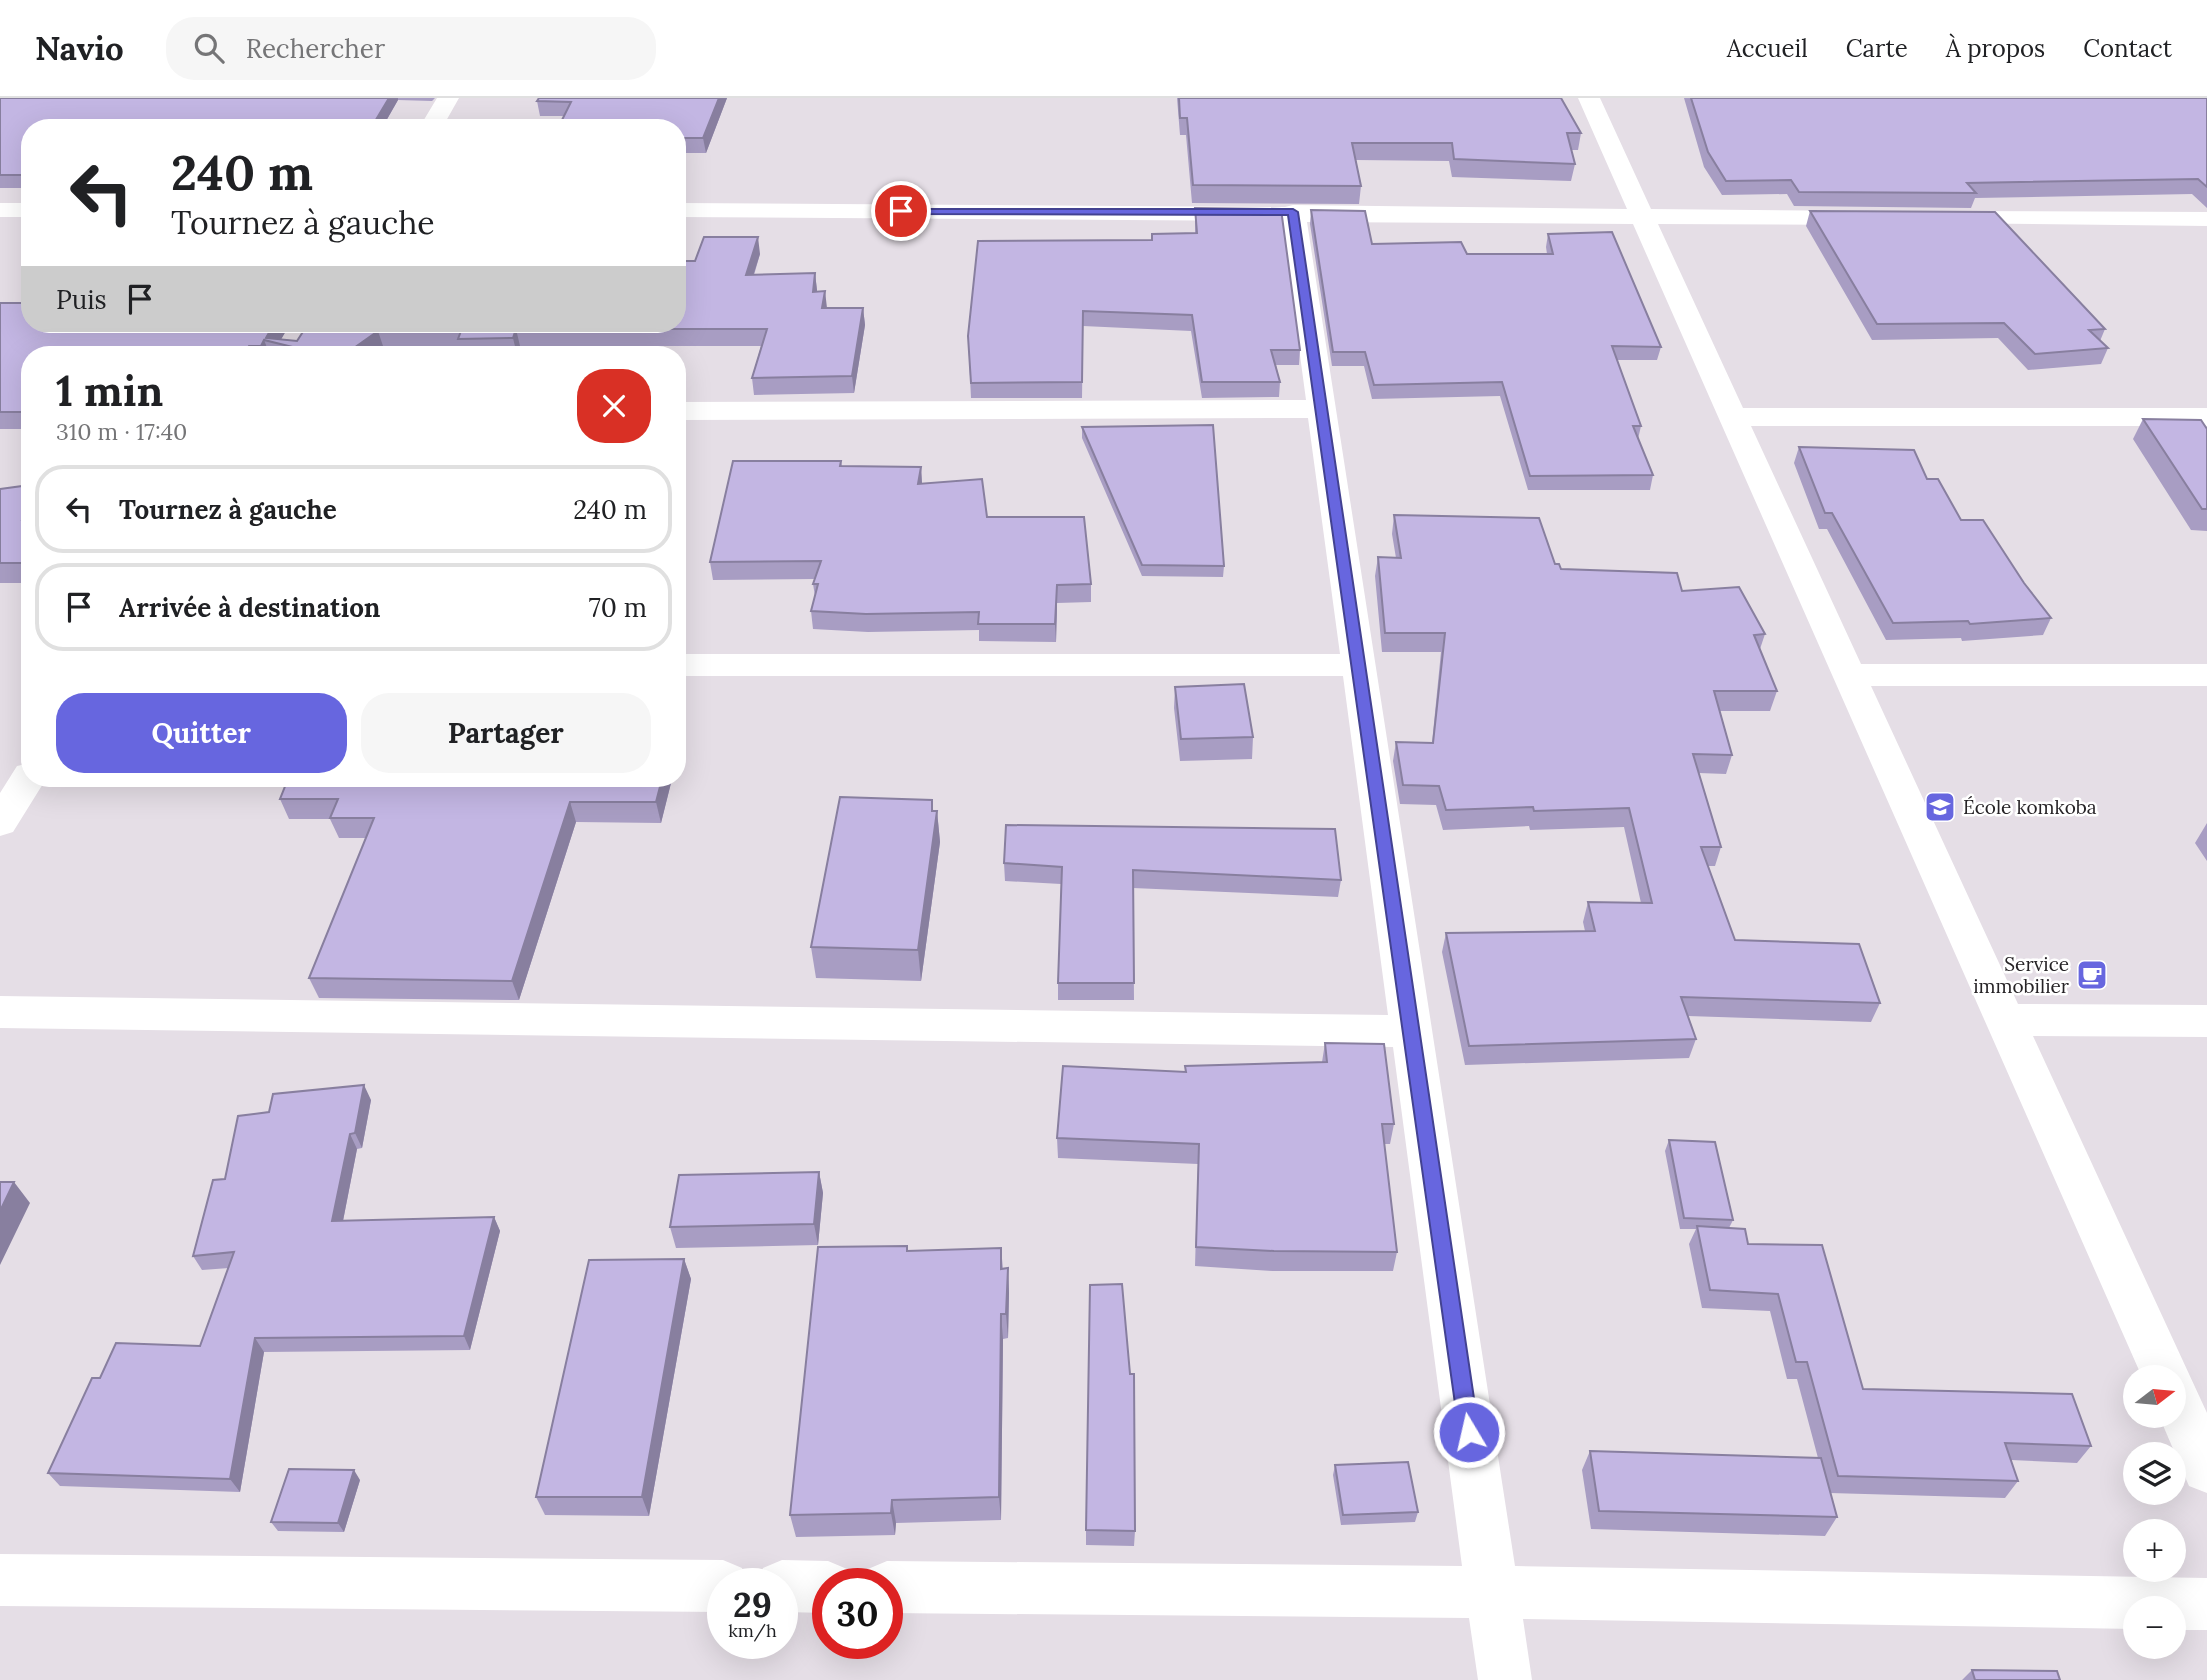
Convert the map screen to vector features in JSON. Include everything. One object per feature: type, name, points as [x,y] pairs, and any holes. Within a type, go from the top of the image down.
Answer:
[{"type":"street","points":[[435,119],[448,98]]},
{"type":"street","points":[[1589,98],[2161,1365]]},
{"type":"street","points":[[0,210],[21,210]]},
{"type":"street","points":[[686,210],[1891,218]]},
{"type":"street","points":[[1293,212],[1505,1680]]},
{"type":"street","points":[[1932,218],[2207,219]]},
{"type":"street","points":[[686,411],[1321,410]]},
{"type":"street","points":[[1733,417],[2207,417]]},
{"type":"street","points":[[686,665],[1358,665]]},
{"type":"street","points":[[1849,675],[2207,676]]},
{"type":"street","points":[[0,823],[22,787]]},
{"type":"street","points":[[0,1012],[1410,1031]]},
{"type":"street","points":[[2005,1020],[2207,1021]]},
{"type":"street","points":[[2186,1421],[2207,1469]]},
{"type":"street","points":[[0,1580],[707,1586]]},
{"type":"street","points":[[903,1587],[1492,1592],[2207,1604]]},
{"type":"building","points":[[0,98],[389,98],[376,119],[21,119],[21,175],[0,175]]},
{"type":"building","points":[[539,98],[719,98],[703,138],[686,138],[686,119],[562,119],[571,102],[537,101]]},
{"type":"building","points":[[1179,98],[1561,98],[1581,133],[1567,133],[1575,164],[1454,159],[1452,143],[1352,143],[1361,186],[1193,185],[1187,118],[1180,118]]},
{"type":"building","points":[[1691,98],[2207,98],[2207,187],[2198,179],[1967,183],[1976,193],[1799,192],[1791,180],[1726,181],[1708,152]]},
{"type":"building","points":[[1195,208],[1281,209],[1300,350],[1271,350],[1280,382],[1202,382],[1192,315],[1083,311],[1082,382],[971,383],[968,336],[978,241],[1152,240],[1152,234],[1197,233]]},
{"type":"building","points":[[1311,210],[1365,211],[1372,244],[1461,242],[1467,254],[1553,254],[1548,234],[1612,232],[1661,347],[1612,346],[1641,426],[1633,426],[1653,475],[1530,476],[1502,382],[1374,385],[1365,352],[1333,352]]},
{"type":"building","points":[[1810,211],[1995,212],[2105,329],[2089,330],[2108,348],[2035,354],[2004,323],[1877,324]]},
{"type":"building","points":[[704,237],[758,237],[746,275],[815,273],[813,292],[825,291],[822,308],[863,308],[852,376],[752,378],[767,329],[686,329],[686,261],[695,261]]},
{"type":"building","points":[[0,303],[21,303],[21,333],[269,333],[266,338],[297,341],[302,333],[375,333],[357,346],[288,346],[264,340],[261,346],[21,346],[21,412],[0,412]]},
{"type":"building","points":[[460,333],[515,333],[513,338],[458,339]]},
{"type":"building","points":[[2143,419],[2201,420],[2207,429],[2207,509],[2202,509]]},
{"type":"building","points":[[1213,425],[1224,566],[1142,565],[1082,427]]},
{"type":"building","points":[[1799,447],[1914,450],[1927,479],[1938,479],[1961,520],[1983,520],[2024,583],[2051,618],[1970,624],[1968,621],[1893,623],[1832,513],[1825,513]]},
{"type":"building","points":[[733,461],[841,461],[840,466],[921,467],[918,484],[982,479],[987,517],[1084,517],[1091,584],[1057,585],[1055,624],[978,624],[979,612],[866,614],[811,611],[818,584],[813,584],[821,561],[710,562]]},
{"type":"building","points":[[21,486],[21,563],[0,563],[0,489]]},
{"type":"building","points":[[1394,515],[1539,518],[1555,564],[1559,564],[1561,569],[1677,573],[1682,591],[1739,587],[1765,634],[1754,635],[1777,691],[1714,691],[1732,755],[1693,754],[1721,847],[1701,847],[1735,940],[1859,944],[1880,1003],[1681,997],[1696,1039],[1469,1046],[1446,933],[1595,931],[1588,902],[1652,903],[1629,808],[1446,810],[1439,786],[1403,785],[1396,742],[1433,743],[1445,633],[1385,633],[1378,557],[1401,558]]},
{"type":"building","points":[[1244,684],[1253,737],[1181,739],[1175,687]]},
{"type":"building","points":[[285,787],[660,787],[656,802],[570,802],[512,981],[309,978],[374,818],[330,818],[338,799],[280,799]]},
{"type":"building","points":[[840,797],[932,800],[932,811],[937,811],[918,950],[811,947]]},
{"type":"building","points":[[1006,825],[1335,829],[1341,880],[1133,870],[1134,983],[1058,983],[1062,867],[1004,863]]},
{"type":"building","points":[[1325,1043],[1384,1044],[1394,1124],[1382,1124],[1397,1252],[1196,1247],[1199,1144],[1057,1138],[1063,1066],[1186,1072],[1185,1066],[1327,1062]]},
{"type":"building","points":[[364,1085],[355,1133],[350,1134],[332,1221],[494,1217],[464,1336],[255,1338],[230,1479],[48,1473],[92,1378],[100,1378],[116,1343],[200,1346],[234,1252],[193,1256],[213,1180],[225,1179],[238,1116],[269,1112],[273,1094]]},
{"type":"building","points":[[1669,1140],[1715,1142],[1733,1220],[1684,1218]]},
{"type":"building","points":[[819,1172],[814,1224],[670,1227],[679,1175]]},
{"type":"building","points":[[0,1182],[14,1182],[0,1211]]},
{"type":"building","points":[[1697,1226],[1745,1229],[1748,1244],[1822,1245],[1863,1389],[2072,1394],[2091,1446],[2005,1443],[2018,1481],[1838,1476],[1807,1362],[1796,1362],[1778,1294],[1710,1290]]},
{"type":"building","points":[[907,1246],[907,1251],[1001,1248],[1001,1269],[1008,1268],[1006,1314],[1001,1314],[999,1497],[892,1500],[891,1513],[790,1515],[818,1247]]},
{"type":"building","points":[[684,1259],[642,1497],[536,1497],[589,1260]]},
{"type":"building","points":[[1122,1284],[1130,1374],[1134,1374],[1135,1531],[1086,1530],[1090,1285]]},
{"type":"building","points":[[1590,1451],[1821,1458],[1837,1517],[1599,1511]]},
{"type":"building","points":[[1408,1462],[1418,1512],[1343,1515],[1335,1465]]},
{"type":"building","points":[[289,1469],[354,1470],[338,1523],[271,1522]]},
{"type":"building","points":[[1972,1670],[2057,1671],[2060,1680],[1975,1680]]},
{"type":"place","name":"École komkoba","points":[[1940,807]]},
{"type":"place","name":"Service immobilier","points":[[2092,975]]},
{"type":"route","points":[[901,211],[1293,212],[1469,1432]]}]
